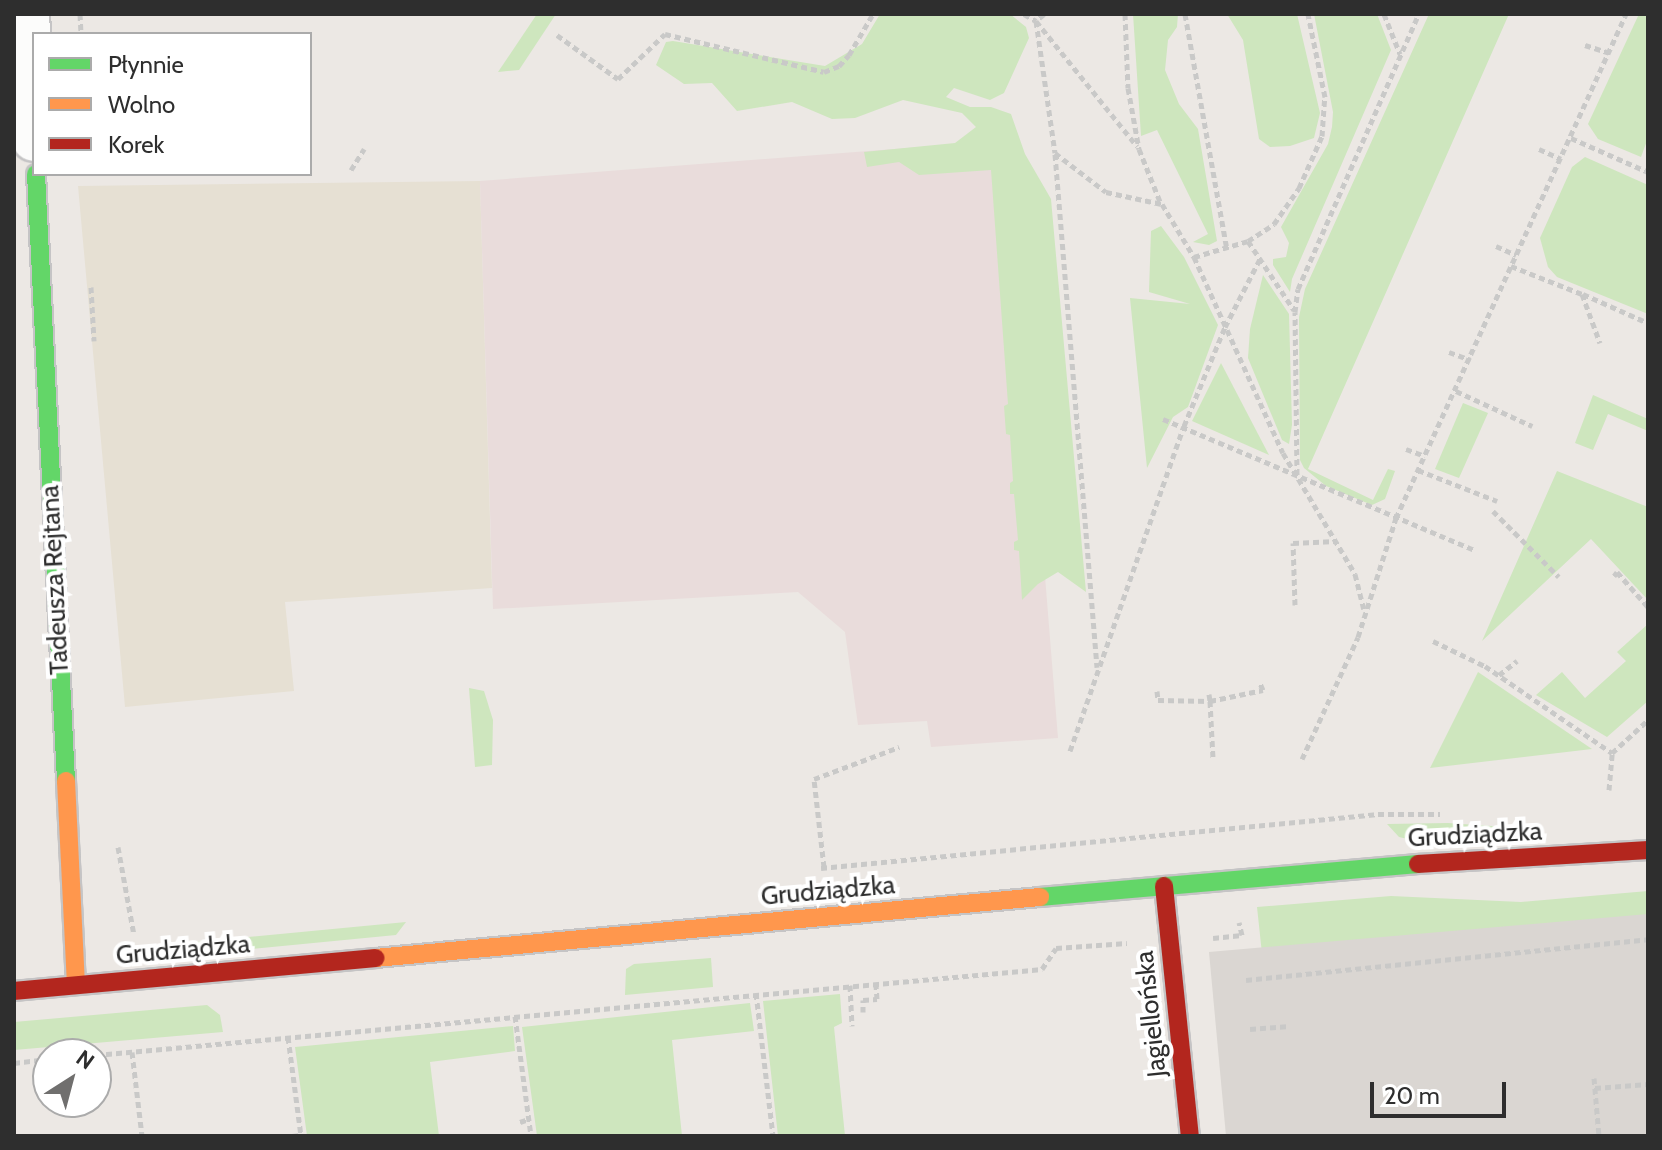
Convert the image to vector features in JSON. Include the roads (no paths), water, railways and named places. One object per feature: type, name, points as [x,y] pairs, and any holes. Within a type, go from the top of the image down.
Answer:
[{"type":"street","points":[[27,14],[32,103]]},
{"type":"street","name":"Tadeusza Rejtana","points":[[36,176],[76,985]]},
{"type":"street","name":"Grudziądzka","points":[[14,991],[1368,867],[1648,850]]},
{"type":"street","name":"Jagiellońska","points":[[1164,886],[1190,1136]]}]
